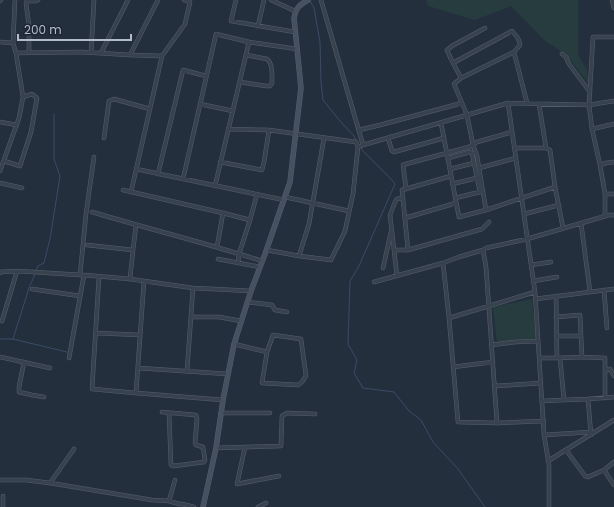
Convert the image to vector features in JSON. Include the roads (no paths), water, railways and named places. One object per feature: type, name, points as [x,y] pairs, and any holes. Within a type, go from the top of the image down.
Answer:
[{"type":"main road","points":[[203,507],[215,454],[223,400],[234,344],[247,302],[267,250],[290,182],[301,88],[294,18],[295,11],[308,0]]},
{"type":"street","points":[[0,171],[17,125],[23,97],[13,43],[16,0]]},
{"type":"street","points":[[29,53],[29,26],[26,3],[38,0]]},
{"type":"street","points":[[91,53],[94,0]]},
{"type":"street","points":[[101,53],[128,0]]},
{"type":"street","points":[[130,55],[158,0]]},
{"type":"street","points":[[131,192],[162,56],[185,24],[191,1],[184,0]]},
{"type":"street","points":[[236,0],[231,21],[295,32]]},
{"type":"street","points":[[258,26],[264,0]]},
{"type":"street","points":[[271,0],[295,11]]},
{"type":"street","points":[[321,0],[363,145]]},
{"type":"street","points":[[612,0],[614,8]]},
{"type":"street","points":[[461,78],[447,50],[486,28]]},
{"type":"street","points":[[453,63],[512,31],[516,34],[520,42],[520,45],[514,52],[461,78],[454,84],[467,115],[473,145],[477,156],[486,210]]},
{"type":"street","points":[[183,179],[216,34],[249,42],[297,49]]},
{"type":"street","points":[[605,216],[605,194],[592,129],[589,105],[593,37],[614,37]]},
{"type":"street","points":[[0,42],[13,43]]},
{"type":"street","points":[[215,186],[249,42]]},
{"type":"street","points":[[514,52],[527,103]]},
{"type":"street","points":[[16,53],[101,53],[162,56]]},
{"type":"street","points":[[562,54],[566,57],[569,64],[590,92]]},
{"type":"street","points":[[240,82],[266,86],[270,86],[272,83],[270,61],[267,59],[246,55]]},
{"type":"street","points":[[158,174],[183,70],[206,76]]},
{"type":"street","points":[[4,161],[20,166],[31,132],[37,98],[32,94],[23,97]]},
{"type":"street","points":[[104,138],[109,101],[114,99],[150,109]]},
{"type":"street","points":[[358,147],[508,102],[589,105],[614,101]]},
{"type":"street","points":[[508,102],[535,292],[544,435],[548,461],[549,507]]},
{"type":"street","points":[[359,130],[462,103]]},
{"type":"street","points":[[200,104],[233,111]]},
{"type":"street","points":[[539,104],[546,148]]},
{"type":"street","points":[[0,122],[17,125]]},
{"type":"street","points":[[441,122],[459,217],[486,210],[555,187]]},
{"type":"street","points":[[592,129],[614,124]]},
{"type":"street","points":[[228,129],[269,130],[296,133],[356,142],[358,147],[353,194],[349,211],[344,231],[331,260],[267,250]]},
{"type":"street","points":[[220,162],[262,170],[269,130]]},
{"type":"street","points":[[406,189],[403,165],[469,147],[477,142],[512,132]]},
{"type":"street","points":[[299,256],[313,203],[324,138]]},
{"type":"street","points":[[388,138],[391,149],[394,152],[444,138]]},
{"type":"street","points":[[514,148],[546,148],[550,150],[563,228]]},
{"type":"street","points":[[448,158],[470,152],[472,153],[478,178],[480,192],[455,198]]},
{"type":"street","points":[[69,358],[80,296],[86,214],[94,157]]},
{"type":"street","points":[[479,168],[516,158]]},
{"type":"street","points":[[600,165],[606,162],[614,162]]},
{"type":"street","points":[[450,169],[474,163]]},
{"type":"street","points":[[136,170],[349,211]]},
{"type":"street","points":[[408,250],[402,190],[451,176]]},
{"type":"street","points":[[452,184],[478,178]]},
{"type":"street","points":[[0,183],[22,188]]},
{"type":"street","points":[[123,190],[250,220]]},
{"type":"street","points":[[238,262],[257,194]]},
{"type":"street","points":[[605,194],[614,194]]},
{"type":"street","points":[[397,276],[390,215],[392,207],[398,199],[402,198]]},
{"type":"street","points":[[405,218],[456,204]]},
{"type":"street","points":[[524,214],[559,205]]},
{"type":"street","points":[[92,212],[262,261]]},
{"type":"street","points":[[217,247],[223,213]]},
{"type":"street","points":[[374,282],[443,263],[486,248],[527,239],[605,216],[614,215]]},
{"type":"street","points":[[394,250],[408,250],[482,229],[490,222]]},
{"type":"street","points":[[580,223],[590,292]]},
{"type":"street","points":[[130,279],[136,225]]},
{"type":"street","points":[[383,268],[392,229]]},
{"type":"street","points":[[88,245],[133,250]]},
{"type":"street","points":[[483,250],[486,267],[497,422]]},
{"type":"street","points":[[218,259],[260,267]]},
{"type":"street","points":[[531,265],[552,262]]},
{"type":"street","points":[[443,263],[458,422],[544,421]]},
{"type":"street","points":[[2,321],[17,271]]},
{"type":"street","points":[[0,273],[17,271],[82,275],[130,279],[193,288],[251,291]]},
{"type":"street","points":[[99,277],[92,389],[223,400]]},
{"type":"street","points":[[533,281],[557,277]]},
{"type":"street","points":[[136,393],[144,282]]},
{"type":"street","points":[[187,371],[193,288]]},
{"type":"street","points":[[32,289],[80,296]]},
{"type":"street","points":[[535,299],[614,289]]},
{"type":"street","points":[[604,290],[607,328]]},
{"type":"street","points":[[449,318],[535,292]]},
{"type":"street","points":[[556,296],[557,336],[564,400]]},
{"type":"street","points":[[247,302],[272,305],[276,310],[287,312]]},
{"type":"street","points":[[556,317],[580,315],[582,358]]},
{"type":"street","points":[[191,316],[219,317],[241,321]]},
{"type":"street","points":[[96,333],[140,335]]},
{"type":"street","points":[[273,335],[301,339],[306,376],[302,382],[298,385],[262,383],[267,352],[273,335]]},
{"type":"street","points":[[557,336],[581,336]]},
{"type":"street","points":[[491,344],[538,341]]},
{"type":"street","points":[[234,344],[267,352]]},
{"type":"street","points":[[0,357],[50,368]]},
{"type":"street","points":[[539,358],[605,358],[605,398]]},
{"type":"street","points":[[24,362],[19,392],[44,397]]},
{"type":"street","points":[[453,367],[492,362]]},
{"type":"street","points":[[138,368],[228,374]]},
{"type":"street","points":[[605,370],[610,369],[614,376]]},
{"type":"street","points":[[494,383],[496,386],[541,383]]},
{"type":"street","points":[[542,401],[614,397]]},
{"type":"street","points":[[588,399],[591,433]]},
{"type":"street","points":[[162,412],[196,415],[195,444],[203,447],[205,461],[171,466],[169,413]]},
{"type":"street","points":[[222,413],[270,413]]},
{"type":"street","points":[[216,448],[281,446],[282,416],[286,413],[315,414]]},
{"type":"street","points":[[548,461],[614,420]]},
{"type":"street","points":[[544,435],[591,433]]},
{"type":"street","points":[[245,447],[237,484],[279,476]]},
{"type":"street","points":[[50,483],[74,449]]},
{"type":"street","points":[[566,450],[585,476],[589,476],[604,470],[614,462]]},
{"type":"street","points":[[205,454],[215,454]]},
{"type":"street","points":[[604,470],[614,486]]},
{"type":"street","points":[[0,480],[26,480],[50,483],[152,500],[169,501],[194,507]]},
{"type":"street","points":[[169,501],[175,480]]},
{"type":"street","points":[[3,496],[3,507]]},
{"type":"street","points":[[258,507],[266,502]]},
{"type":"waterway","points":[[310,1],[314,8],[320,42],[323,100],[354,136],[359,145]]},
{"type":"waterway","points":[[36,271],[38,266],[44,263],[50,239],[60,176],[54,159],[54,114]]},
{"type":"waterway","points":[[361,147],[362,150],[395,184],[359,266],[350,281],[348,344],[357,360],[354,373],[363,388],[394,392],[409,411],[421,420],[433,442],[458,469],[485,507]]},
{"type":"waterway","points":[[13,339],[35,274]]},
{"type":"waterway","points":[[0,339],[13,339],[67,352]]}]
